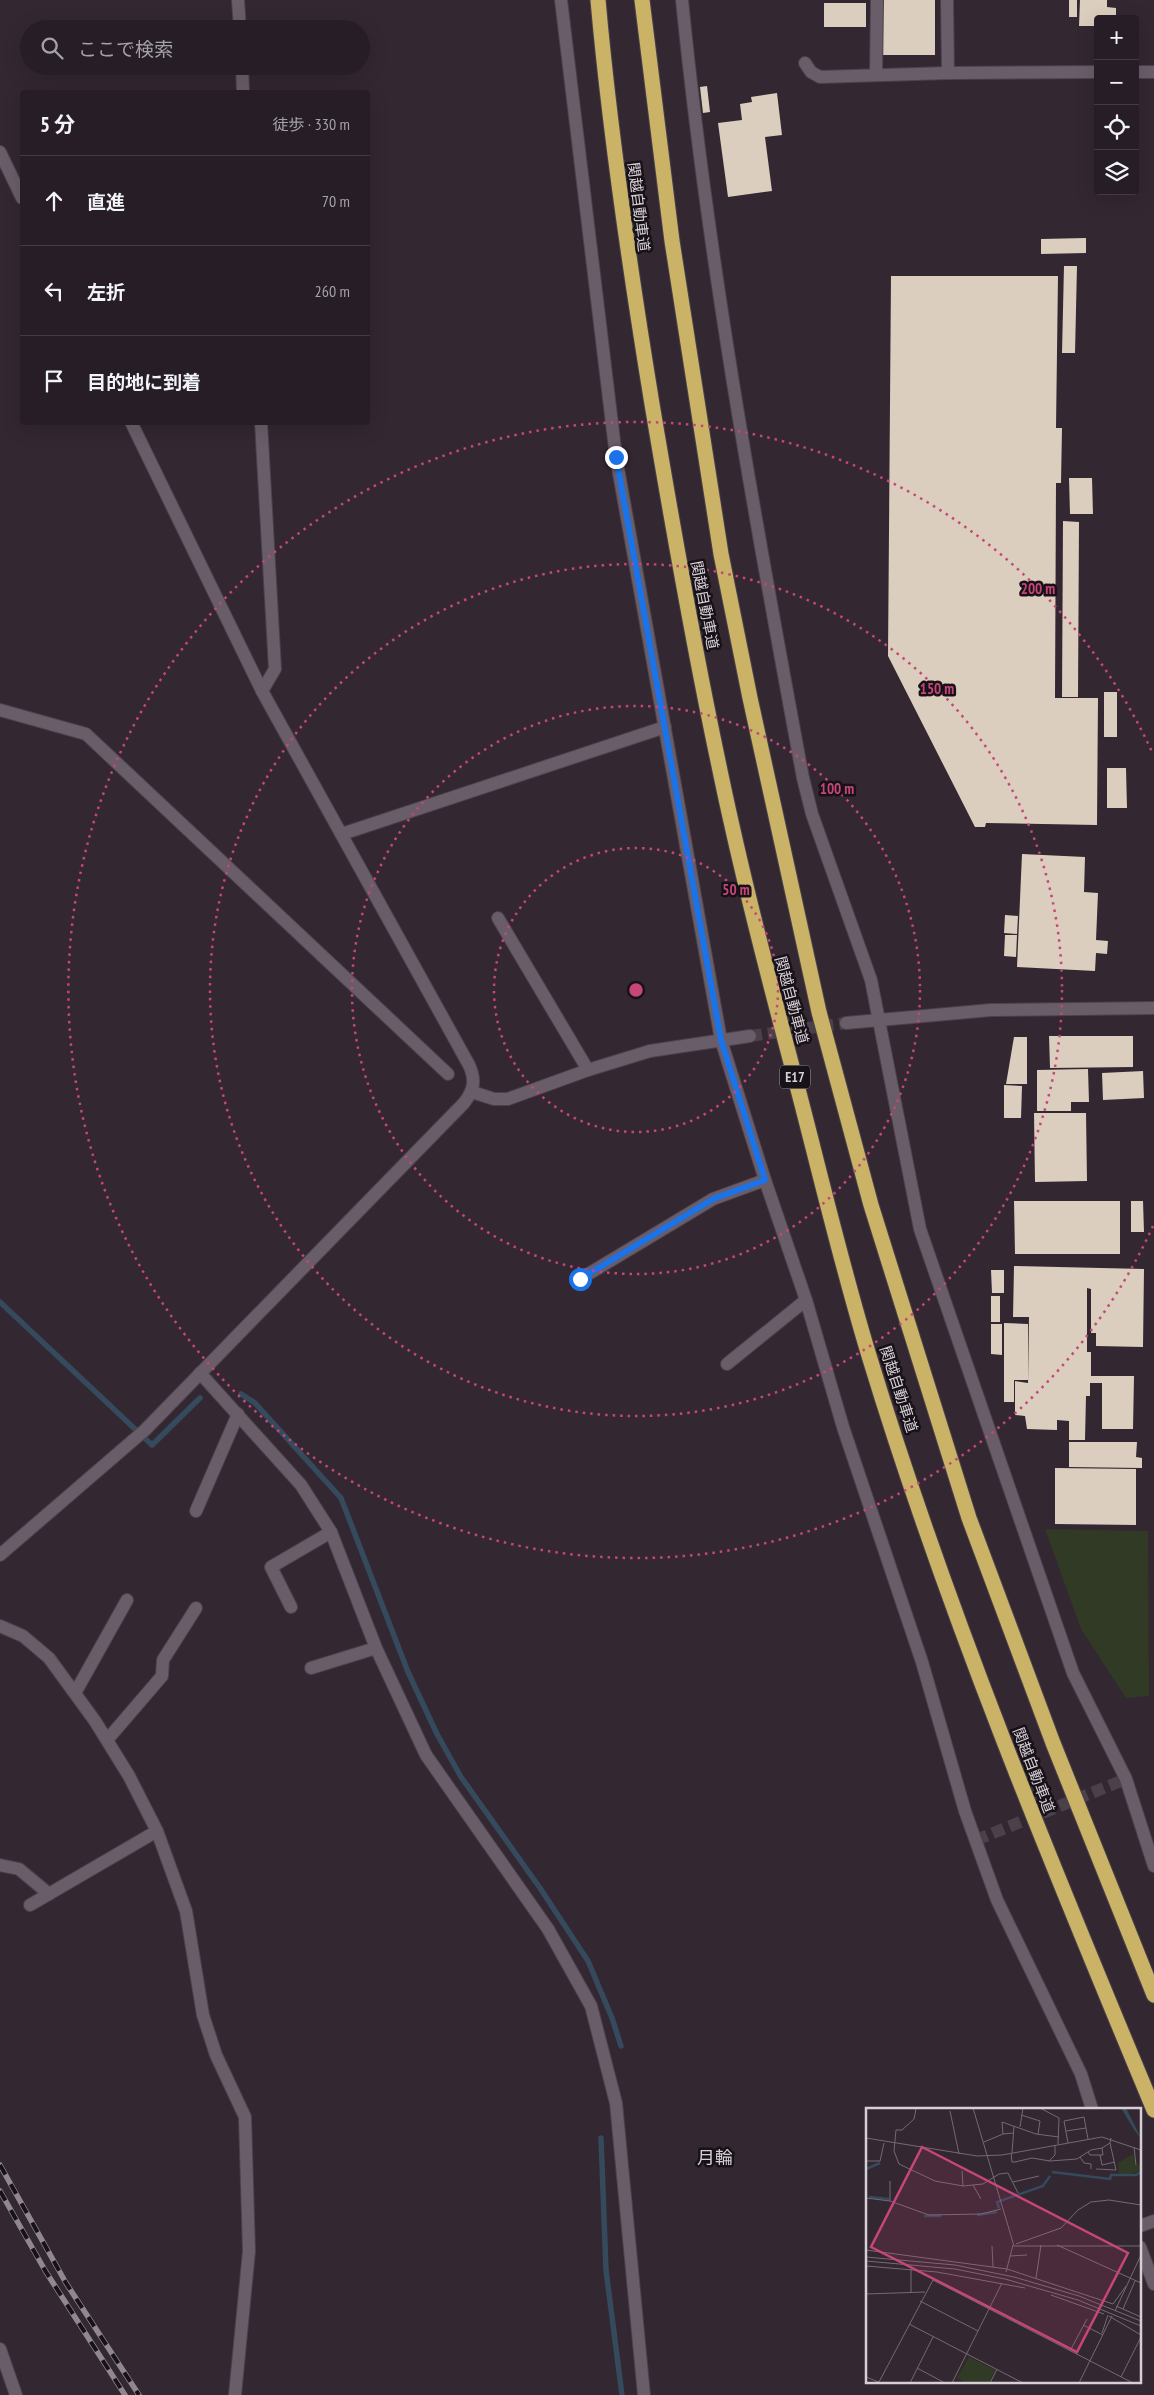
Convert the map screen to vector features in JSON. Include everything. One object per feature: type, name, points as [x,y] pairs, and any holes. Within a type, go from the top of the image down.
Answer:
[{"type":"highway","name":"関越自動車道","points":[[598,0],[604,67],[627,250],[674,538],[718,762],[757,934],[869,1356],[928,1534],[1010,1757],[1154,2110]]},
{"type":"highway","name":"関越自動車道","points":[[642,0],[672,241],[721,554],[750,698],[819,1012],[871,1205],[969,1518],[1053,1743],[1154,1995]]},
{"type":"street","points":[[238,0],[239,20]]},
{"type":"street","points":[[561,0],[616,457],[721,1040],[765,1180],[806,1300],[843,1427],[922,1662],[965,1811],[997,1900],[1081,2074],[1092,2108]]},
{"type":"street","points":[[682,0],[692,102],[753,507],[803,778],[812,814],[871,980],[920,1229],[1073,1673],[1126,1779],[1154,1866]]},
{"type":"street","points":[[876,0],[876,75]]},
{"type":"street","points":[[946,0],[948,73]]},
{"type":"street","points":[[805,64],[811,72],[820,77],[948,73],[1094,72]]},
{"type":"street","points":[[1139,72],[1154,72]]},
{"type":"street","points":[[242,75],[243,90]]},
{"type":"street","points":[[0,152],[20,194]]},
{"type":"street","points":[[0,1555],[145,1430],[457,1110],[472,1092],[474,1079],[470,1065],[262,691],[132,425]]},
{"type":"street","points":[[261,425],[275,669],[262,691]]},
{"type":"street","points":[[0,710],[86,734],[448,1074]]},
{"type":"street","points":[[342,834],[665,727]]},
{"type":"street","points":[[498,918],[588,1070]]},
{"type":"street","points":[[846,1023],[991,1010],[1154,1008]]},
{"type":"street","points":[[472,1092],[494,1099],[508,1099],[588,1070],[650,1051],[750,1036]]},
{"type":"street","points":[[580,1279],[713,1199],[765,1180]]},
{"type":"street","points":[[727,1364],[806,1300]]},
{"type":"street","points":[[200,1373],[301,1485],[331,1532],[376,1648],[426,1754],[548,1929],[591,2006],[616,2104],[644,2395]]},
{"type":"street","points":[[196,1512],[238,1414]]},
{"type":"street","points":[[291,1607],[271,1567],[331,1532]]},
{"type":"street","points":[[74,1693],[127,1600]]},
{"type":"street","points":[[107,1740],[162,1676],[163,1660],[196,1608]]},
{"type":"street","points":[[0,1626],[23,1636],[49,1658],[107,1740],[129,1776],[157,1831],[186,1912],[203,2015],[216,2055],[245,2117],[250,2250],[235,2395]]},
{"type":"street","points":[[311,1668],[376,1648]]},
{"type":"street","points":[[30,1906],[157,1831]]},
{"type":"street","points":[[0,1865],[19,1869],[49,1894]]},
{"type":"street","points":[[1142,2225],[1154,2221]]},
{"type":"street","points":[[1142,2252],[1154,2284]]},
{"type":"street","points":[[0,2349],[16,2395]]},
{"type":"green space","points":[[1045,1529],[1148,1531],[1149,1696],[1126,1698],[1081,1629]]},
{"type":"building","points":[[882,0],[935,0],[935,55],[882,55]]},
{"type":"building","points":[[1069,0],[1077,0],[1077,17],[1069,17]]},
{"type":"building","points":[[1080,0],[1107,0],[1107,7],[1116,8],[1116,15],[1094,15],[1094,26],[1079,26]]},
{"type":"building","points":[[824,3],[866,3],[866,27],[824,27]]},
{"type":"building","points":[[707,86],[710,112],[703,113],[700,87]]},
{"type":"building","points":[[777,93],[782,135],[765,137],[772,191],[728,197],[718,123],[742,120],[740,104],[752,102],[751,97]]},
{"type":"building","points":[[1086,238],[1086,253],[1041,254],[1041,239]]},
{"type":"building","points":[[1064,266],[1077,266],[1075,353],[1062,353]]},
{"type":"building","points":[[891,276],[1058,276],[1056,428],[1062,428],[1061,483],[1056,483],[1055,698],[1098,698],[1097,825],[986,823],[985,827],[975,827],[888,656]]},
{"type":"building","points":[[1069,478],[1092,478],[1093,514],[1070,514]]},
{"type":"building","points":[[1063,521],[1079,522],[1078,697],[1062,697]]},
{"type":"building","points":[[1104,692],[1117,692],[1117,737],[1104,737]]},
{"type":"building","points":[[1107,768],[1126,768],[1127,808],[1107,808]]},
{"type":"building","points":[[1022,854],[1085,857],[1084,892],[1098,893],[1096,940],[1108,941],[1107,954],[1096,953],[1095,971],[1017,967]]},
{"type":"building","points":[[1005,915],[1018,916],[1017,934],[1004,933]]},
{"type":"building","points":[[1005,935],[1017,935],[1016,957],[1004,956]]},
{"type":"building","points":[[1049,1036],[1133,1036],[1133,1067],[1050,1068]]},
{"type":"building","points":[[1014,1037],[1027,1037],[1027,1084],[1006,1084]]},
{"type":"building","points":[[1088,1069],[1089,1102],[1071,1102],[1071,1111],[1037,1111],[1037,1070]]},
{"type":"building","points":[[1143,1071],[1144,1098],[1103,1100],[1102,1073]]},
{"type":"building","points":[[1004,1085],[1022,1086],[1021,1118],[1004,1118]]},
{"type":"building","points":[[1034,1113],[1086,1113],[1087,1181],[1035,1182]]},
{"type":"building","points":[[1014,1201],[1120,1201],[1120,1254],[1015,1254]]},
{"type":"building","points":[[1131,1201],[1143,1201],[1144,1232],[1131,1232]]},
{"type":"building","points":[[1014,1266],[1144,1269],[1143,1347],[1096,1346],[1096,1333],[1091,1333],[1091,1289],[1087,1288],[1087,1352],[1091,1352],[1091,1376],[1134,1376],[1133,1429],[1102,1429],[1102,1383],[1090,1383],[1090,1396],[1086,1396],[1085,1440],[1069,1440],[1069,1421],[1057,1420],[1057,1430],[1027,1429],[1025,1416],[1015,1415],[1015,1381],[1028,1383],[1029,1317],[1013,1317]]},
{"type":"building","points":[[991,1270],[1004,1270],[1004,1293],[992,1293]]},
{"type":"building","points":[[991,1296],[1000,1296],[1000,1322],[991,1322]]},
{"type":"building","points":[[1004,1323],[1028,1324],[1028,1380],[1014,1380],[1014,1402],[1004,1402]]},
{"type":"building","points":[[991,1324],[1002,1324],[1002,1355],[991,1354]]},
{"type":"building","points":[[1069,1442],[1137,1442],[1136,1457],[1142,1458],[1142,1468],[1069,1467]]},
{"type":"building","points":[[1055,1468],[1136,1469],[1136,1525],[1055,1524]]},
{"type":"waterway","points":[[0,1302],[152,1445],[200,1398]]},
{"type":"waterway","points":[[241,1394],[255,1403],[341,1498],[408,1672],[437,1734],[461,1777],[540,1888],[588,1961],[612,2018],[621,2046]]},
{"type":"waterway","points":[[601,2138],[606,2270],[622,2395]]},
{"type":"tunnel","points":[[750,1036],[846,1023]]},
{"type":"tunnel","points":[[976,1840],[1126,1779]]},
{"type":"railway","points":[[0,2165],[66,2283],[139,2395]]},
{"type":"railway","points":[[0,2191],[46,2272],[125,2395]]},
{"type":"district","name":"月輪","points":[[715,2157]]},
{"type":"route","points":[[580,1279],[713,1199],[765,1180],[721,1040],[616,457]]}]
